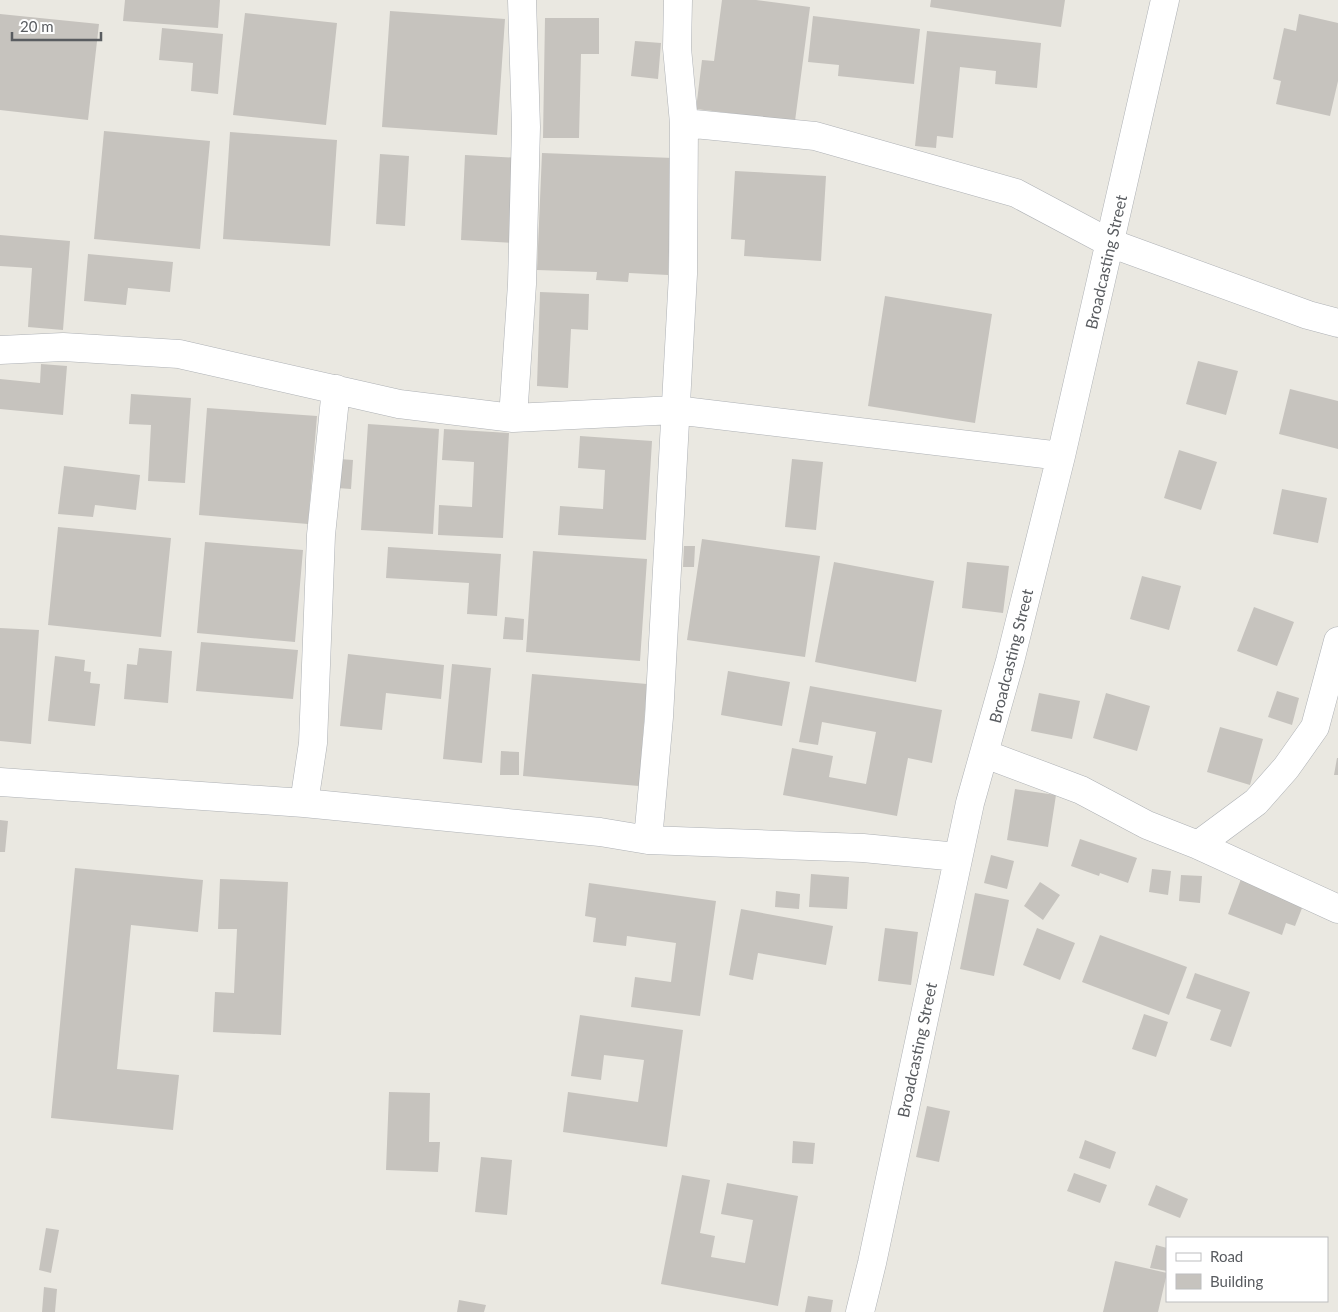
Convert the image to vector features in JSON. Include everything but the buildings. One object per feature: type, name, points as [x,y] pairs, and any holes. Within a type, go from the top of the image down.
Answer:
[{"type":"street","points":[[513,418],[522,284],[526,127],[522,0]]},
{"type":"street","points":[[648,840],[659,717],[683,274],[684,123],[677,48],[678,0]]},
{"type":"street","name":"Broadcasting Street","points":[[860,1312],[970,803],[1010,661],[1061,456],[1165,0]]},
{"type":"street","points":[[684,123],[815,136],[1016,193],[1110,243],[1308,315],[1338,323]]},
{"type":"street","points":[[0,350],[63,348],[179,354],[399,404],[513,418],[675,410],[1061,456]]},
{"type":"street","points":[[304,803],[313,743],[322,535],[336,390]]},
{"type":"street","points":[[1198,845],[1256,802],[1286,768],[1315,727],[1338,641]]},
{"type":"street","points":[[985,754],[1081,790],[1147,825],[1198,845],[1338,909]]},
{"type":"street","points":[[0,782],[304,803],[600,832],[648,840],[863,848],[958,857]]}]
